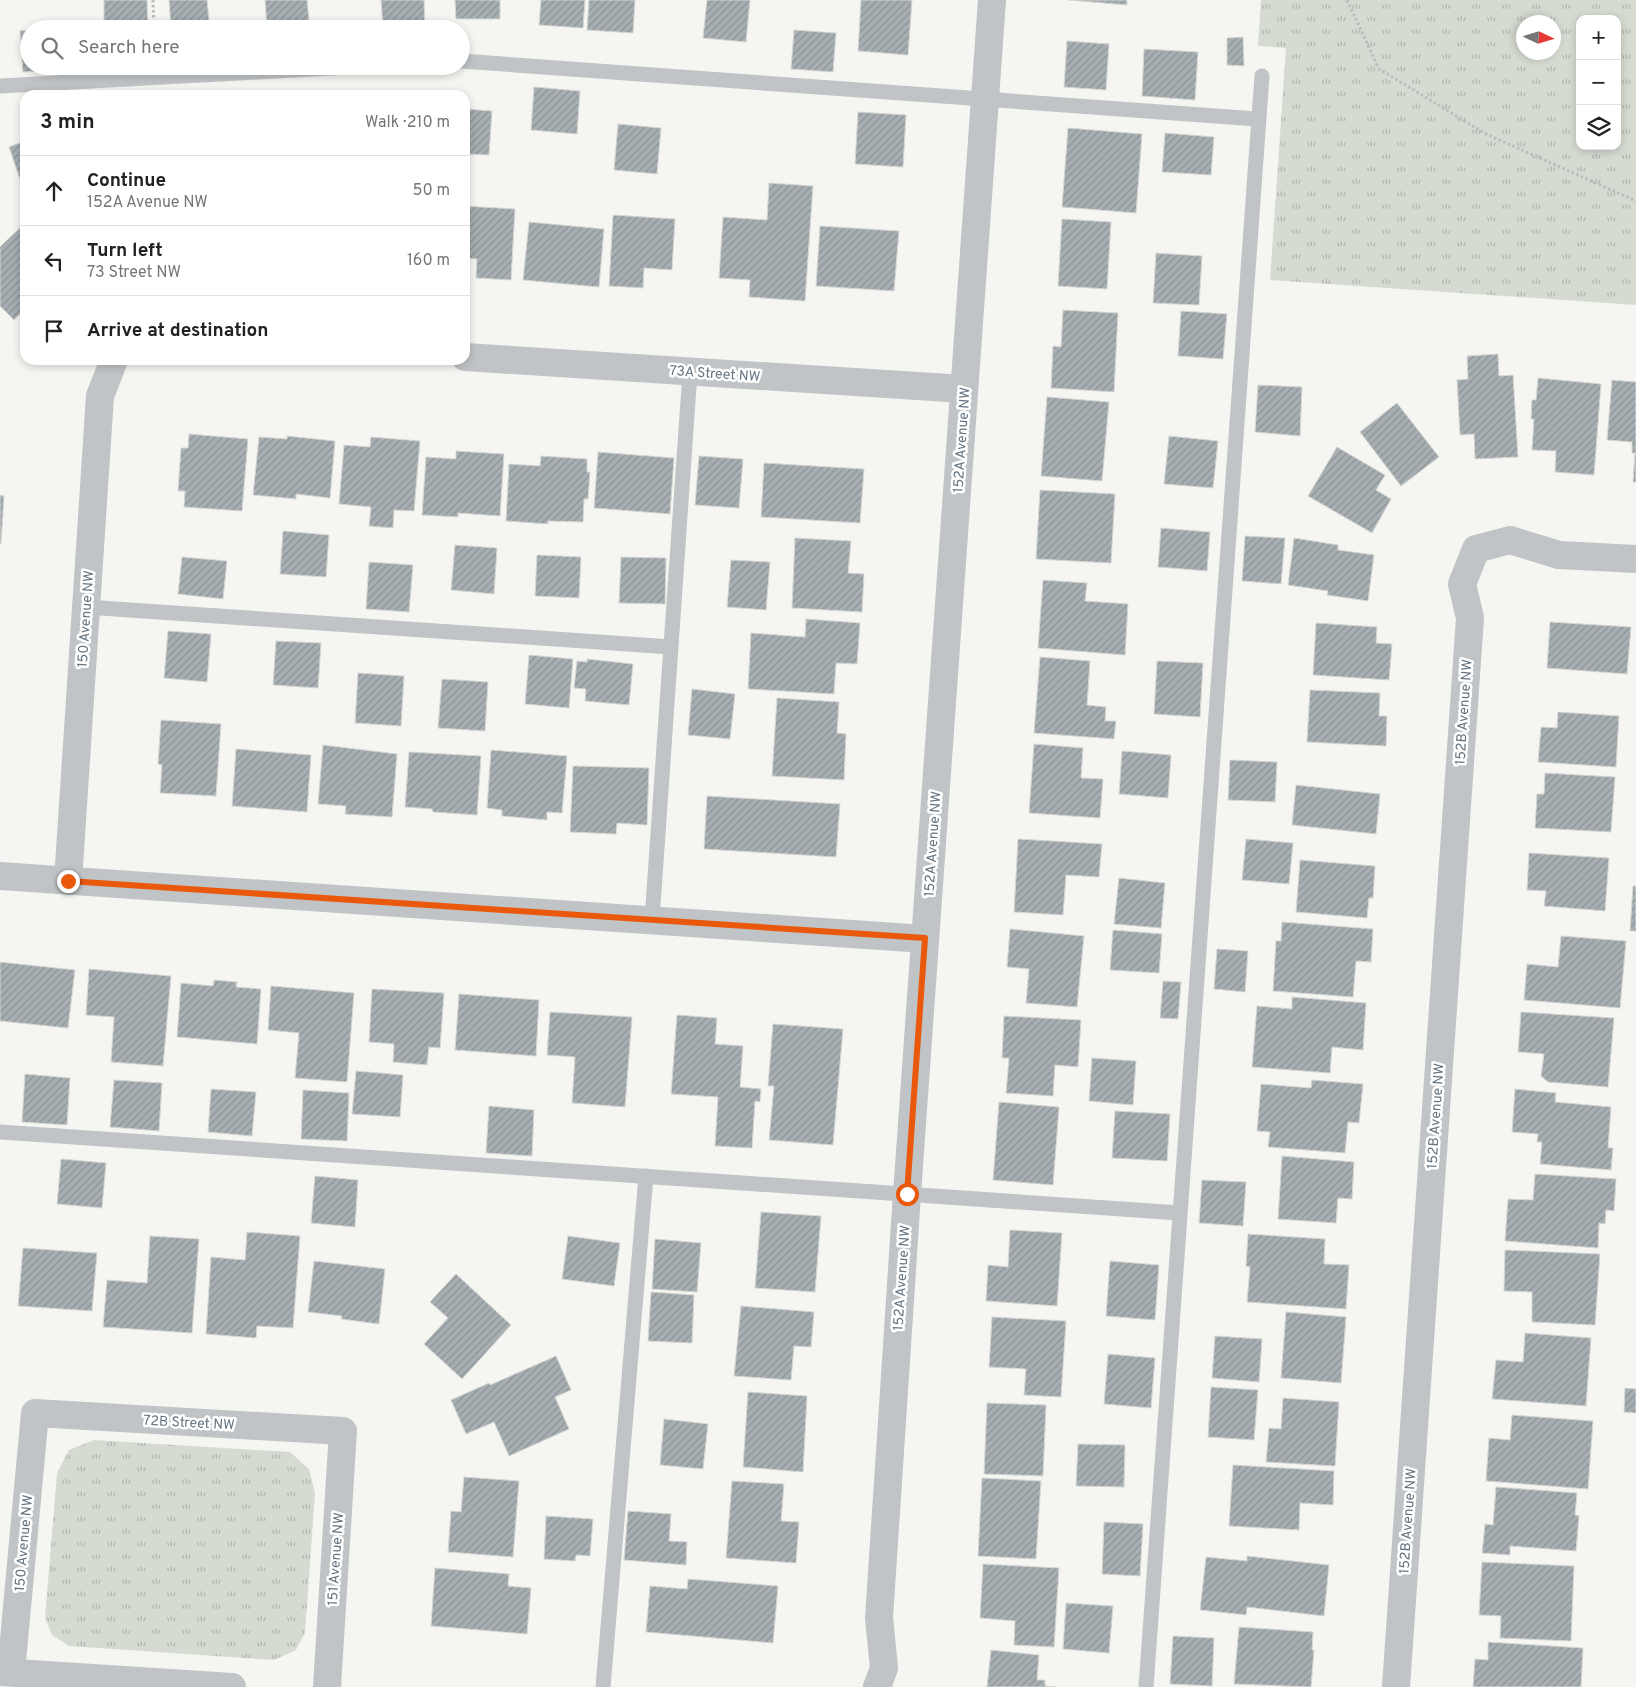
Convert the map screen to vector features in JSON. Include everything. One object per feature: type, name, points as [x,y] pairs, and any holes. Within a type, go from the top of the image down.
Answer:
[{"type":"street","name":"152A Avenue NW","points":[[876,1687],[884,1668],[879,1618],[907,1194],[992,0]]},
{"type":"street","name":"73A Street NW","points":[[470,357],[964,390]]},
{"type":"street","name":"150 Avenue NW","points":[[68,881],[100,396],[112,365]]},
{"type":"street","name":"152B Avenue NW","points":[[1396,1687],[1470,618],[1462,584],[1476,550],[1510,540],[1559,555],[1636,559]]},
{"type":"street","points":[[0,876],[925,938]]},
{"type":"street","name":"150 Avenue NW","points":[[6,1672],[35,1413]]},
{"type":"street","name":"72B Street NW","points":[[35,1413],[343,1431]]},
{"type":"street","name":"151 Avenue NW","points":[[327,1687],[343,1431]]},
{"type":"street","points":[[6,1672],[232,1687]]},
{"type":"lane","points":[[470,62],[1257,119]]},
{"type":"lane","points":[[0,86],[202,75]]},
{"type":"lane","points":[[1146,1687],[1257,119],[1262,76]]},
{"type":"lane","points":[[652,920],[690,372]]},
{"type":"lane","points":[[86,606],[671,647]]},
{"type":"lane","points":[[0,1132],[1180,1213]]},
{"type":"lane","points":[[603,1687],[646,1176]]},
{"type":"path","points":[[153,0],[154,20]]},
{"type":"path","points":[[1347,0],[1380,69],[1486,134],[1636,201]]},
{"type":"green space","points":[[1261,0],[1636,0],[1636,305],[1270,280],[1286,48],[1258,46]]},
{"type":"green space","points":[[94,1440],[290,1452],[309,1469],[315,1493],[305,1633],[296,1650],[274,1660],[69,1646],[52,1635],[45,1618],[57,1473],[69,1450]]},
{"type":"building","points":[[104,0],[147,0],[148,20],[104,20]]},
{"type":"building","points":[[169,0],[207,0],[209,20],[170,20]]},
{"type":"building","points":[[265,0],[307,0],[309,20],[266,20]]},
{"type":"building","points":[[381,0],[424,0],[425,20],[382,20]]},
{"type":"building","points":[[455,0],[500,0],[500,19],[456,19]]},
{"type":"building","points":[[541,0],[585,0],[583,28],[539,25]]},
{"type":"building","points":[[589,0],[635,0],[633,33],[587,30]]},
{"type":"building","points":[[707,0],[750,0],[746,42],[703,38]]},
{"type":"building","points":[[861,0],[912,0],[908,55],[858,51]]},
{"type":"building","points":[[1068,0],[1127,0],[1127,5]]},
{"type":"building","points":[[794,30],[836,33],[833,72],[791,69]]},
{"type":"building","points":[[1243,37],[1244,66],[1227,65],[1227,38]]},
{"type":"building","points":[[1067,41],[1109,44],[1106,90],[1064,87]]},
{"type":"building","points":[[1144,49],[1198,52],[1195,100],[1142,96]]},
{"type":"building","points":[[534,87],[580,91],[577,134],[531,130]]},
{"type":"building","points":[[470,109],[492,111],[489,155],[470,154]]},
{"type":"building","points":[[858,112],[906,115],[903,167],[855,164]]},
{"type":"building","points":[[618,124],[661,128],[657,174],[614,170]]},
{"type":"building","points":[[1068,128],[1142,134],[1136,213],[1062,207]]},
{"type":"building","points":[[1165,133],[1214,137],[1211,175],[1162,172]]},
{"type":"building","points":[[20,143],[20,179],[9,147]]},
{"type":"building","points":[[769,183],[813,186],[805,301],[749,297],[750,280],[719,278],[723,217],[767,220]]},
{"type":"building","points":[[470,206],[515,209],[511,280],[476,278],[477,259],[470,258]]},
{"type":"building","points":[[613,215],[675,219],[672,270],[644,268],[643,288],[609,286]]},
{"type":"building","points":[[1062,219],[1111,222],[1107,289],[1058,286]]},
{"type":"building","points":[[529,222],[604,229],[599,287],[523,280]]},
{"type":"building","points":[[820,226],[899,231],[894,291],[816,286]]},
{"type":"building","points":[[20,228],[20,314],[14,320],[0,306],[0,247]]},
{"type":"building","points":[[1156,253],[1202,256],[1199,305],[1153,303]]},
{"type":"building","points":[[1063,310],[1118,313],[1114,392],[1051,388],[1053,346],[1061,347]]},
{"type":"building","points":[[1181,311],[1227,314],[1223,359],[1178,356]]},
{"type":"building","points":[[1498,354],[1499,376],[1513,375],[1518,457],[1475,459],[1474,434],[1460,435],[1457,380],[1468,379],[1467,356]]},
{"type":"building","points":[[1538,378],[1601,384],[1594,475],[1555,472],[1556,451],[1532,450],[1534,419],[1531,419],[1532,400],[1536,400]]},
{"type":"building","points":[[1612,380],[1636,382],[1636,482],[1633,482],[1635,453],[1632,453],[1632,442],[1607,440]]},
{"type":"building","points":[[1258,385],[1302,387],[1300,436],[1255,432]]},
{"type":"building","points":[[1047,397],[1109,402],[1102,481],[1041,476]]},
{"type":"building","points":[[1397,403],[1439,457],[1401,486],[1360,432]]},
{"type":"building","points":[[189,434],[248,439],[242,511],[184,507],[185,491],[178,491],[181,448],[188,448]]},
{"type":"building","points":[[287,436],[335,441],[330,498],[296,494],[296,499],[253,495],[259,437],[287,439]]},
{"type":"building","points":[[1169,436],[1218,441],[1213,488],[1164,484]]},
{"type":"building","points":[[371,437],[420,441],[414,511],[394,510],[393,528],[369,526],[371,507],[339,504],[344,445],[370,447]]},
{"type":"building","points":[[1337,447],[1385,475],[1376,490],[1391,499],[1372,533],[1308,496]]},
{"type":"building","points":[[456,451],[504,454],[500,516],[458,513],[458,517],[422,515],[426,457],[456,459]]},
{"type":"building","points":[[598,452],[674,458],[670,514],[594,508]]},
{"type":"building","points":[[541,456],[587,459],[587,472],[590,472],[588,499],[584,499],[583,522],[548,521],[548,524],[506,521],[509,464],[540,466]]},
{"type":"building","points":[[699,456],[743,459],[739,508],[695,505]]},
{"type":"building","points":[[764,463],[864,469],[860,523],[761,517]]},
{"type":"building","points":[[1040,490],[1115,494],[1111,563],[1036,559]]},
{"type":"building","points":[[0,495],[4,496],[1,544],[0,544]]},
{"type":"building","points":[[1161,528],[1210,532],[1207,571],[1158,567]]},
{"type":"building","points":[[283,531],[329,535],[326,577],[280,574]]},
{"type":"building","points":[[1245,536],[1285,538],[1281,584],[1242,581]]},
{"type":"building","points":[[795,538],[851,541],[848,573],[864,574],[862,612],[792,608]]},
{"type":"building","points":[[1294,538],[1338,545],[1338,550],[1374,555],[1368,601],[1327,595],[1328,591],[1288,585]]},
{"type":"building","points":[[455,545],[497,548],[494,594],[451,590]]},
{"type":"building","points":[[537,555],[581,557],[579,598],[535,596]]},
{"type":"building","points":[[182,557],[227,561],[223,599],[178,594]]},
{"type":"building","points":[[621,557],[666,558],[665,604],[619,603]]},
{"type":"building","points":[[731,560],[770,562],[766,610],[727,607]]},
{"type":"building","points":[[369,562],[413,565],[409,612],[366,609]]},
{"type":"building","points":[[1043,580],[1087,583],[1085,601],[1128,604],[1125,655],[1038,648]]},
{"type":"building","points":[[806,619],[860,623],[857,664],[836,663],[834,694],[748,689],[751,633],[805,637]]},
{"type":"building","points":[[1550,622],[1631,627],[1627,674],[1547,668]]},
{"type":"building","points":[[1316,623],[1377,627],[1376,643],[1392,644],[1389,680],[1313,675]]},
{"type":"building","points":[[168,631],[211,634],[207,682],[164,678]]},
{"type":"building","points":[[276,641],[321,643],[318,688],[273,685]]},
{"type":"building","points":[[529,655],[573,659],[569,708],[525,704]]},
{"type":"building","points":[[1040,657],[1090,661],[1087,705],[1106,707],[1105,721],[1116,721],[1114,739],[1034,733]]},
{"type":"building","points":[[587,659],[633,664],[629,705],[585,701],[586,689],[574,688],[577,661],[587,662]]},
{"type":"building","points":[[1157,661],[1203,663],[1200,717],[1154,714]]},
{"type":"building","points":[[358,673],[404,676],[401,726],[355,723]]},
{"type":"building","points":[[442,679],[488,682],[485,731],[438,728]]},
{"type":"building","points":[[692,689],[735,694],[730,739],[688,735]]},
{"type":"building","points":[[1310,690],[1380,693],[1379,716],[1387,716],[1386,746],[1307,742]]},
{"type":"building","points":[[777,698],[839,702],[837,733],[846,734],[844,780],[772,776]]},
{"type":"building","points":[[1558,712],[1619,716],[1616,767],[1538,762],[1541,727],[1557,728]]},
{"type":"building","points":[[161,720],[221,724],[216,796],[160,793],[162,765],[158,764]]},
{"type":"building","points":[[1034,744],[1083,748],[1081,778],[1103,779],[1100,818],[1029,813]]},
{"type":"building","points":[[323,745],[397,754],[392,817],[345,814],[346,806],[318,804]]},
{"type":"building","points":[[236,749],[311,755],[307,812],[232,806]]},
{"type":"building","points":[[491,750],[567,756],[562,813],[547,812],[547,820],[502,816],[502,810],[487,808]]},
{"type":"building","points":[[1122,751],[1171,755],[1168,798],[1119,794]]},
{"type":"building","points":[[409,752],[481,756],[477,815],[433,812],[432,809],[405,807]]},
{"type":"building","points":[[1230,760],[1277,762],[1275,802],[1228,800]]},
{"type":"building","points":[[573,766],[649,768],[647,825],[617,823],[616,834],[570,832]]},
{"type":"building","points":[[1545,773],[1615,777],[1611,832],[1535,828],[1537,794],[1544,794]]},
{"type":"building","points":[[1296,785],[1380,794],[1376,834],[1292,825]]},
{"type":"building","points":[[707,796],[840,804],[836,857],[704,849]]},
{"type":"building","points":[[1018,839],[1102,844],[1099,877],[1066,875],[1063,915],[1014,912]]},
{"type":"building","points":[[1246,839],[1293,843],[1289,884],[1242,880]]},
{"type":"building","points":[[1529,853],[1609,858],[1605,911],[1544,906],[1546,891],[1527,890]]},
{"type":"building","points":[[1300,860],[1375,866],[1373,898],[1369,898],[1367,918],[1296,912]]},
{"type":"building","points":[[1119,878],[1165,883],[1161,928],[1114,924]]},
{"type":"building","points":[[1633,886],[1636,886],[1636,931],[1630,931]]},
{"type":"building","points":[[1282,922],[1373,929],[1371,962],[1356,961],[1353,997],[1273,991],[1276,941],[1281,941]]},
{"type":"building","points":[[1010,929],[1084,936],[1077,1007],[1026,1003],[1029,969],[1007,967]]},
{"type":"building","points":[[1113,930],[1162,934],[1159,973],[1110,970]]},
{"type":"building","points":[[1561,936],[1626,941],[1620,1008],[1524,1000],[1527,964],[1558,967]]},
{"type":"building","points":[[1217,949],[1248,951],[1245,992],[1214,989]]},
{"type":"building","points":[[0,962],[75,970],[68,1028],[0,1021]]},
{"type":"building","points":[[89,969],[171,976],[163,1066],[111,1062],[114,1017],[86,1015]]},
{"type":"building","points":[[214,980],[237,982],[236,987],[261,989],[257,1044],[177,1037],[181,983],[213,986]]},
{"type":"building","points":[[1163,981],[1181,982],[1178,1019],[1160,1018]]},
{"type":"building","points":[[271,986],[354,993],[347,1082],[295,1078],[299,1033],[268,1030]]},
{"type":"building","points":[[372,989],[444,993],[440,1048],[429,1047],[427,1065],[393,1062],[394,1044],[369,1042]]},
{"type":"building","points":[[459,994],[539,1000],[536,1056],[455,1050]]},
{"type":"building","points":[[1292,997],[1366,1003],[1363,1050],[1332,1047],[1330,1073],[1252,1067],[1257,1006],[1292,1009]]},
{"type":"building","points":[[550,1012],[632,1017],[625,1107],[572,1103],[575,1057],[547,1055]]},
{"type":"building","points":[[1521,1012],[1614,1018],[1608,1087],[1548,1082],[1541,1076],[1544,1054],[1518,1052]]},
{"type":"building","points":[[677,1015],[717,1018],[715,1044],[743,1046],[740,1087],[761,1089],[760,1102],[755,1101],[752,1148],[715,1146],[718,1097],[671,1094]]},
{"type":"building","points":[[1004,1016],[1081,1020],[1078,1067],[1055,1065],[1053,1096],[1006,1093],[1009,1058],[1002,1058]]},
{"type":"building","points":[[773,1024],[843,1029],[833,1145],[769,1140],[774,1086],[768,1086]]},
{"type":"building","points":[[1092,1058],[1136,1061],[1133,1105],[1089,1101]]},
{"type":"building","points":[[356,1071],[403,1075],[400,1117],[352,1114]]},
{"type":"building","points":[[25,1074],[70,1078],[67,1125],[22,1122]]},
{"type":"building","points":[[114,1080],[162,1083],[159,1131],[110,1127]]},
{"type":"building","points":[[1312,1080],[1363,1084],[1359,1123],[1348,1122],[1345,1153],[1268,1147],[1270,1132],[1257,1131],[1261,1084],[1311,1088]]},
{"type":"building","points":[[211,1089],[256,1092],[252,1136],[208,1132]]},
{"type":"building","points":[[1515,1089],[1556,1093],[1555,1102],[1611,1107],[1608,1148],[1613,1148],[1611,1170],[1540,1164],[1542,1142],[1537,1142],[1538,1134],[1512,1132]]},
{"type":"building","points":[[303,1090],[349,1093],[347,1141],[301,1139]]},
{"type":"building","points":[[999,1102],[1059,1107],[1053,1185],[993,1180]]},
{"type":"building","points":[[489,1106],[534,1110],[532,1156],[486,1153]]},
{"type":"building","points":[[1115,1111],[1170,1114],[1167,1161],[1112,1158]]},
{"type":"building","points":[[1282,1156],[1354,1162],[1352,1199],[1338,1198],[1336,1223],[1278,1219]]},
{"type":"building","points":[[61,1159],[106,1163],[102,1208],[57,1204]]},
{"type":"building","points":[[1535,1174],[1616,1179],[1614,1211],[1606,1210],[1605,1224],[1599,1223],[1598,1248],[1505,1241],[1508,1199],[1533,1200]]},
{"type":"building","points":[[315,1176],[358,1180],[355,1227],[311,1223]]},
{"type":"building","points":[[1202,1180],[1246,1182],[1243,1226],[1199,1223]]},
{"type":"building","points":[[761,1212],[821,1216],[815,1292],[755,1288]]},
{"type":"building","points":[[1010,1230],[1062,1233],[1057,1306],[986,1301],[988,1265],[1008,1267]]},
{"type":"building","points":[[247,1232],[300,1236],[293,1328],[257,1326],[256,1338],[206,1334],[211,1257],[245,1260]]},
{"type":"building","points":[[1248,1234],[1325,1239],[1324,1264],[1349,1265],[1346,1309],[1247,1302],[1250,1267],[1246,1266]]},
{"type":"building","points":[[150,1236],[199,1239],[192,1333],[103,1327],[107,1280],[147,1283]]},
{"type":"building","points":[[568,1236],[620,1243],[614,1286],[562,1279]]},
{"type":"building","points":[[655,1239],[701,1243],[697,1292],[652,1289]]},
{"type":"building","points":[[23,1248],[97,1253],[92,1311],[18,1306]]},
{"type":"building","points":[[1505,1250],[1600,1254],[1595,1325],[1532,1322],[1532,1292],[1504,1291]]},
{"type":"building","points":[[314,1261],[385,1269],[379,1324],[341,1319],[342,1316],[308,1312]]},
{"type":"building","points":[[1110,1261],[1159,1265],[1155,1320],[1106,1316]]},
{"type":"building","points":[[456,1274],[511,1325],[462,1379],[424,1344],[448,1318],[430,1302]]},
{"type":"building","points":[[651,1292],[694,1295],[692,1343],[648,1341]]},
{"type":"building","points":[[741,1306],[814,1312],[811,1347],[794,1346],[791,1380],[734,1376]]},
{"type":"building","points":[[1286,1312],[1346,1317],[1341,1383],[1281,1378]]},
{"type":"building","points":[[992,1317],[1066,1321],[1061,1397],[1024,1395],[1026,1369],[989,1367]]},
{"type":"building","points":[[1525,1333],[1591,1338],[1586,1406],[1492,1399],[1496,1360],[1523,1362]]},
{"type":"building","points":[[1215,1336],[1262,1339],[1259,1382],[1212,1378]]},
{"type":"building","points":[[1108,1354],[1155,1358],[1151,1408],[1104,1404]]},
{"type":"building","points":[[556,1356],[571,1390],[555,1397],[569,1429],[509,1456],[494,1422],[466,1434],[451,1400]]},
{"type":"building","points":[[1211,1387],[1258,1390],[1254,1440],[1208,1437]]},
{"type":"building","points":[[1625,1388],[1636,1389],[1636,1413],[1624,1412]]},
{"type":"building","points":[[748,1392],[807,1396],[803,1472],[743,1467]]},
{"type":"building","points":[[1283,1398],[1339,1402],[1335,1466],[1266,1462],[1269,1428],[1281,1429]]},
{"type":"building","points":[[987,1403],[1046,1405],[1043,1476],[984,1474]]},
{"type":"building","points":[[1512,1415],[1593,1421],[1588,1489],[1486,1481],[1489,1438],[1510,1440]]},
{"type":"building","points":[[664,1419],[708,1424],[703,1469],[660,1465]]},
{"type":"building","points":[[1078,1444],[1125,1445],[1124,1487],[1076,1486]]},
{"type":"building","points":[[1233,1465],[1334,1471],[1333,1505],[1300,1503],[1299,1530],[1229,1526]]},
{"type":"building","points":[[464,1477],[519,1481],[513,1557],[448,1552],[451,1511],[461,1512]]},
{"type":"building","points":[[982,1478],[1041,1481],[1036,1559],[978,1556]]},
{"type":"building","points":[[732,1481],[784,1484],[781,1521],[799,1522],[796,1563],[726,1558]]},
{"type":"building","points":[[1496,1487],[1577,1493],[1575,1515],[1579,1516],[1576,1551],[1510,1546],[1510,1555],[1482,1553],[1485,1524],[1493,1525]]},
{"type":"building","points":[[628,1511],[671,1514],[669,1541],[687,1542],[686,1565],[624,1560]]},
{"type":"building","points":[[546,1516],[593,1519],[590,1556],[576,1555],[575,1561],[544,1559]]},
{"type":"building","points":[[1104,1522],[1143,1524],[1140,1576],[1102,1574]]},
{"type":"building","points":[[1247,1556],[1329,1565],[1324,1616],[1247,1607],[1246,1615],[1200,1610],[1206,1557],[1247,1561]]},
{"type":"building","points":[[1482,1562],[1574,1566],[1571,1641],[1500,1638],[1501,1616],[1479,1615]]},
{"type":"building","points":[[983,1564],[1059,1568],[1054,1647],[1014,1645],[1015,1621],[980,1618]]},
{"type":"building","points":[[435,1568],[509,1574],[508,1586],[531,1588],[527,1634],[431,1626]]},
{"type":"building","points":[[688,1579],[778,1586],[773,1643],[646,1632],[650,1586],[687,1589]]},
{"type":"building","points":[[1066,1603],[1113,1606],[1109,1653],[1063,1649]]},
{"type":"building","points":[[1239,1627],[1313,1632],[1312,1650],[1314,1650],[1311,1687],[1234,1684]]},
{"type":"building","points":[[1173,1636],[1214,1638],[1212,1686],[1170,1684]]},
{"type":"building","points":[[1488,1642],[1583,1648],[1581,1687],[1473,1687],[1475,1659],[1488,1660]]},
{"type":"building","points":[[991,1650],[1039,1655],[1037,1680],[1045,1680],[1045,1686],[1056,1687],[987,1687]]},
{"type":"route","points":[[68,881],[925,938],[907,1194]]}]
